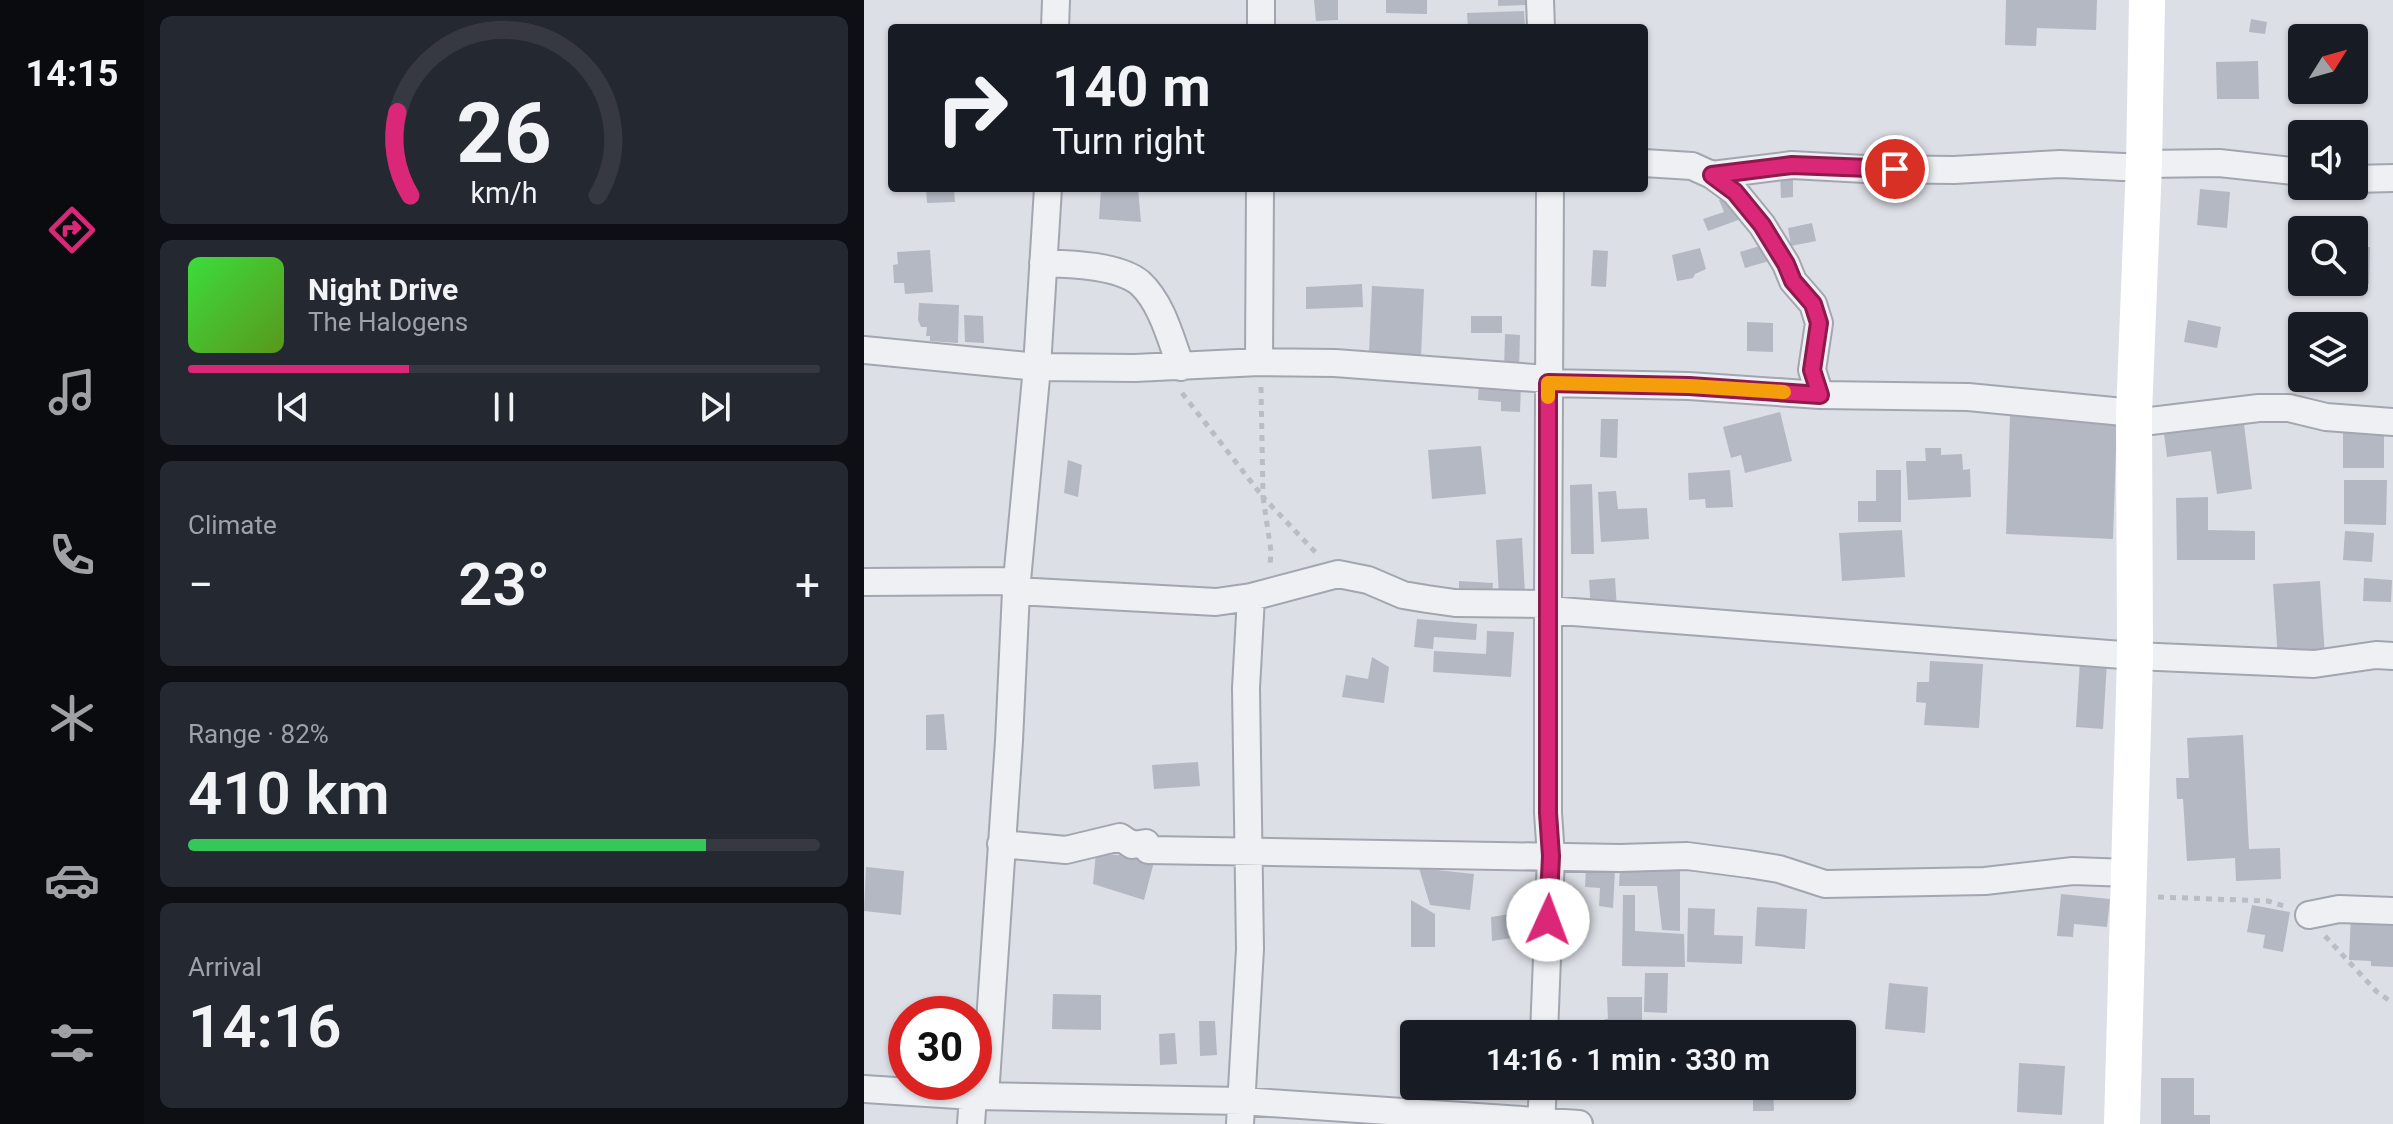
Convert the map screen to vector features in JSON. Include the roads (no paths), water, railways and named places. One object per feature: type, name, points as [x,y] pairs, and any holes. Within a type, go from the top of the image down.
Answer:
[{"type":"street","points":[[1055,24],[1056,0]]},
{"type":"street","points":[[1261,0],[1261,24]]},
{"type":"street","points":[[1540,0],[1541,24]]},
{"type":"street","points":[[2122,1124],[2139,882],[2134,418],[2147,0]]},
{"type":"street","points":[[1648,163],[1692,166],[1712,175],[1735,192],[1770,238],[1793,281],[1813,304],[1819,323],[1812,370],[1820,395]]},
{"type":"street","points":[[1712,175],[1792,165],[1954,170],[2060,164],[2144,166],[2219,163],[2288,170]]},
{"type":"street","points":[[2368,179],[2393,178]]},
{"type":"street","points":[[988,996],[1048,192]]},
{"type":"street","points":[[1259,362],[1260,192]]},
{"type":"street","points":[[1545,1020],[1551,856],[1548,813],[1550,192]]},
{"type":"street","points":[[1043,263],[1096,268],[1138,282],[1168,330],[1181,367]]},
{"type":"street","points":[[864,350],[1037,367],[1335,363],[1548,381],[1820,395],[1968,397],[2134,418],[2289,408],[2326,417],[2393,422]]},
{"type":"street","points":[[864,582],[1017,586],[1216,602],[1251,597],[1338,574],[1368,580],[1403,595],[1455,603],[1548,607],[2135,656],[2314,664],[2376,655],[2393,656]]},
{"type":"street","points":[[1241,1112],[1250,949],[1246,688],[1251,597]]},
{"type":"street","points":[[1001,844],[1066,850],[1120,837],[1132,845],[1146,843],[1148,850],[1687,856],[1779,869],[1825,884],[1985,881],[2073,871],[2139,882]]},
{"type":"street","points":[[2309,915],[2339,909],[2393,911]]},
{"type":"street","points":[[864,1089],[888,1090]]},
{"type":"street","points":[[992,1097],[1241,1112],[1579,1124]]},
{"type":"street","points":[[971,1124],[978,1100]]},
{"type":"street","points":[[1542,1122],[1543,1100]]}]
